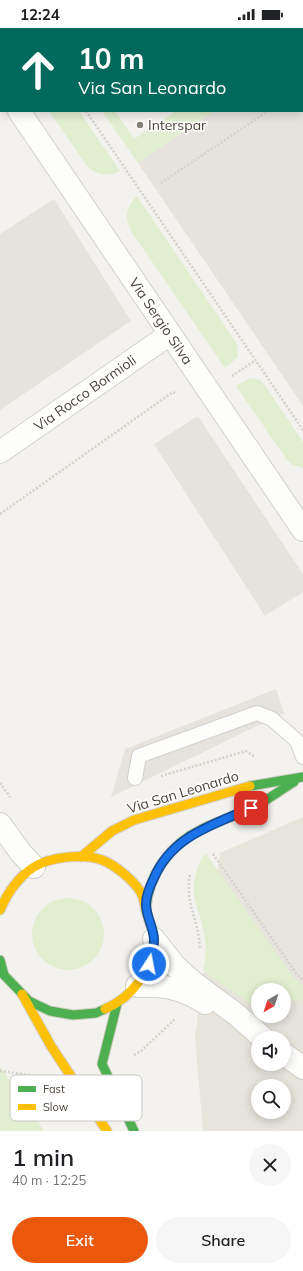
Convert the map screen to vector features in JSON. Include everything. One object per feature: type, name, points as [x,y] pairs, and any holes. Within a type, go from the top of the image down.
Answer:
[{"type":"main road","name":"Via San Leonardo","points":[[81,857],[112,831],[134,820],[244,787],[303,778]]},
{"type":"main road","name":"Via San Leonardo","points":[[146,914],[148,893],[155,874],[166,857],[179,843],[202,828],[251,808],[303,778]]},
{"type":"main road","points":[[4,975],[29,1001],[50,1011],[73,1015],[96,1013],[117,1004],[136,986],[149,964],[154,939],[140,891],[123,873],[102,860],[81,857],[59,858],[26,874],[6,879]]},
{"type":"main road","points":[[0,910],[5,899],[26,874]]},
{"type":"main road","points":[[0,960],[4,975],[5,988]]},
{"type":"main road","points":[[22,994],[51,1046],[70,1075]]},
{"type":"main road","points":[[107,1075],[102,1064],[117,1004]]},
{"type":"main road","points":[[100,1121],[106,1131]]},
{"type":"main road","points":[[129,1121],[134,1131]]},
{"type":"street","name":"Via Sergio Silva","points":[[20,112],[303,530]]},
{"type":"street","name":"Via Rocco Bormioli","points":[[0,452],[170,334]]},
{"type":"street","points":[[0,824],[21,853],[26,874]]},
{"type":"street","points":[[154,939],[175,966],[194,983],[237,1015],[254,1031]]},
{"type":"street","points":[[136,986],[158,985],[190,993],[251,1033]]},
{"type":"street","points":[[291,1059],[303,1068]]},
{"type":"lane","points":[[136,778],[139,756],[257,713],[272,719],[298,742],[303,757]]},
{"type":"path","points":[[87,112],[303,430]]},
{"type":"path","points":[[161,183],[267,112]]},
{"type":"path","points":[[0,514],[173,392],[199,399],[256,360]]},
{"type":"path","points":[[211,851],[296,973],[303,980]]},
{"type":"shaded area","points":[[213,112],[303,112],[303,406],[138,163]]},
{"type":"shaded area","points":[[54,199],[131,321],[0,410],[0,234]]},
{"type":"shaded area","points":[[198,416],[303,574],[303,592],[265,616],[154,444]]},
{"type":"shaded area","points":[[276,689],[284,713],[111,797],[125,749]]},
{"type":"shaded area","points":[[303,817],[303,1131],[203,1131],[195,1037],[220,853]]},
{"type":"shaded area","points":[[303,1004],[303,1038],[281,1023],[291,1023],[291,1006]]},
{"type":"green space","points":[[50,112],[80,112],[120,171],[107,175],[99,174],[87,166]]},
{"type":"green space","points":[[103,112],[116,112],[134,139],[174,112],[213,112],[138,163]]},
{"type":"green space","points":[[137,196],[237,344],[238,357],[225,368],[131,231],[127,221],[127,212],[130,204]]},
{"type":"green space","points":[[250,378],[260,380],[264,384],[303,442],[303,468],[293,465],[287,460],[236,386]]},
{"type":"green space","points":[[206,854],[293,977],[303,986],[303,999],[291,1001],[291,983],[251,983],[251,1004],[203,971],[206,943],[195,902],[194,887],[199,863]]},
{"type":"green space","points":[[68,898],[88,904],[98,914],[104,934],[98,954],[88,964],[68,970],[48,964],[38,954],[32,934],[38,914],[48,904]]},
{"type":"green space","points":[[0,1067],[10,1081],[10,1121],[37,1121],[44,1131],[0,1131]]},
{"type":"traffic: fast","points":[[250,786],[303,777]]},
{"type":"traffic: fast","points":[[146,910],[151,885],[156,873],[163,862],[180,843],[190,835],[208,826],[256,806],[294,782]]},
{"type":"traffic: fast","points":[[0,960],[4,975],[29,1001],[50,1011],[73,1015],[96,1013],[105,1009]]},
{"type":"traffic: fast","points":[[107,1075],[102,1064],[117,1004]]},
{"type":"traffic: fast","points":[[129,1121],[134,1131]]},
{"type":"traffic: slow","points":[[81,857],[112,831],[134,820],[250,786]]},
{"type":"traffic: slow","points":[[0,910],[6,898],[18,881],[34,867],[49,861],[67,857],[95,858],[112,865],[128,877],[140,891],[154,940],[149,962],[139,982],[124,998],[105,1009]]},
{"type":"traffic: slow","points":[[22,994],[51,1046],[70,1075]]},
{"type":"traffic: slow","points":[[100,1121],[107,1131]]},
{"type":"place","name":"Interspar","points":[[140,125]]},
{"type":"route","points":[[149,964],[154,939],[146,914],[146,903],[155,874],[171,852],[186,837],[202,828],[251,808]]}]
